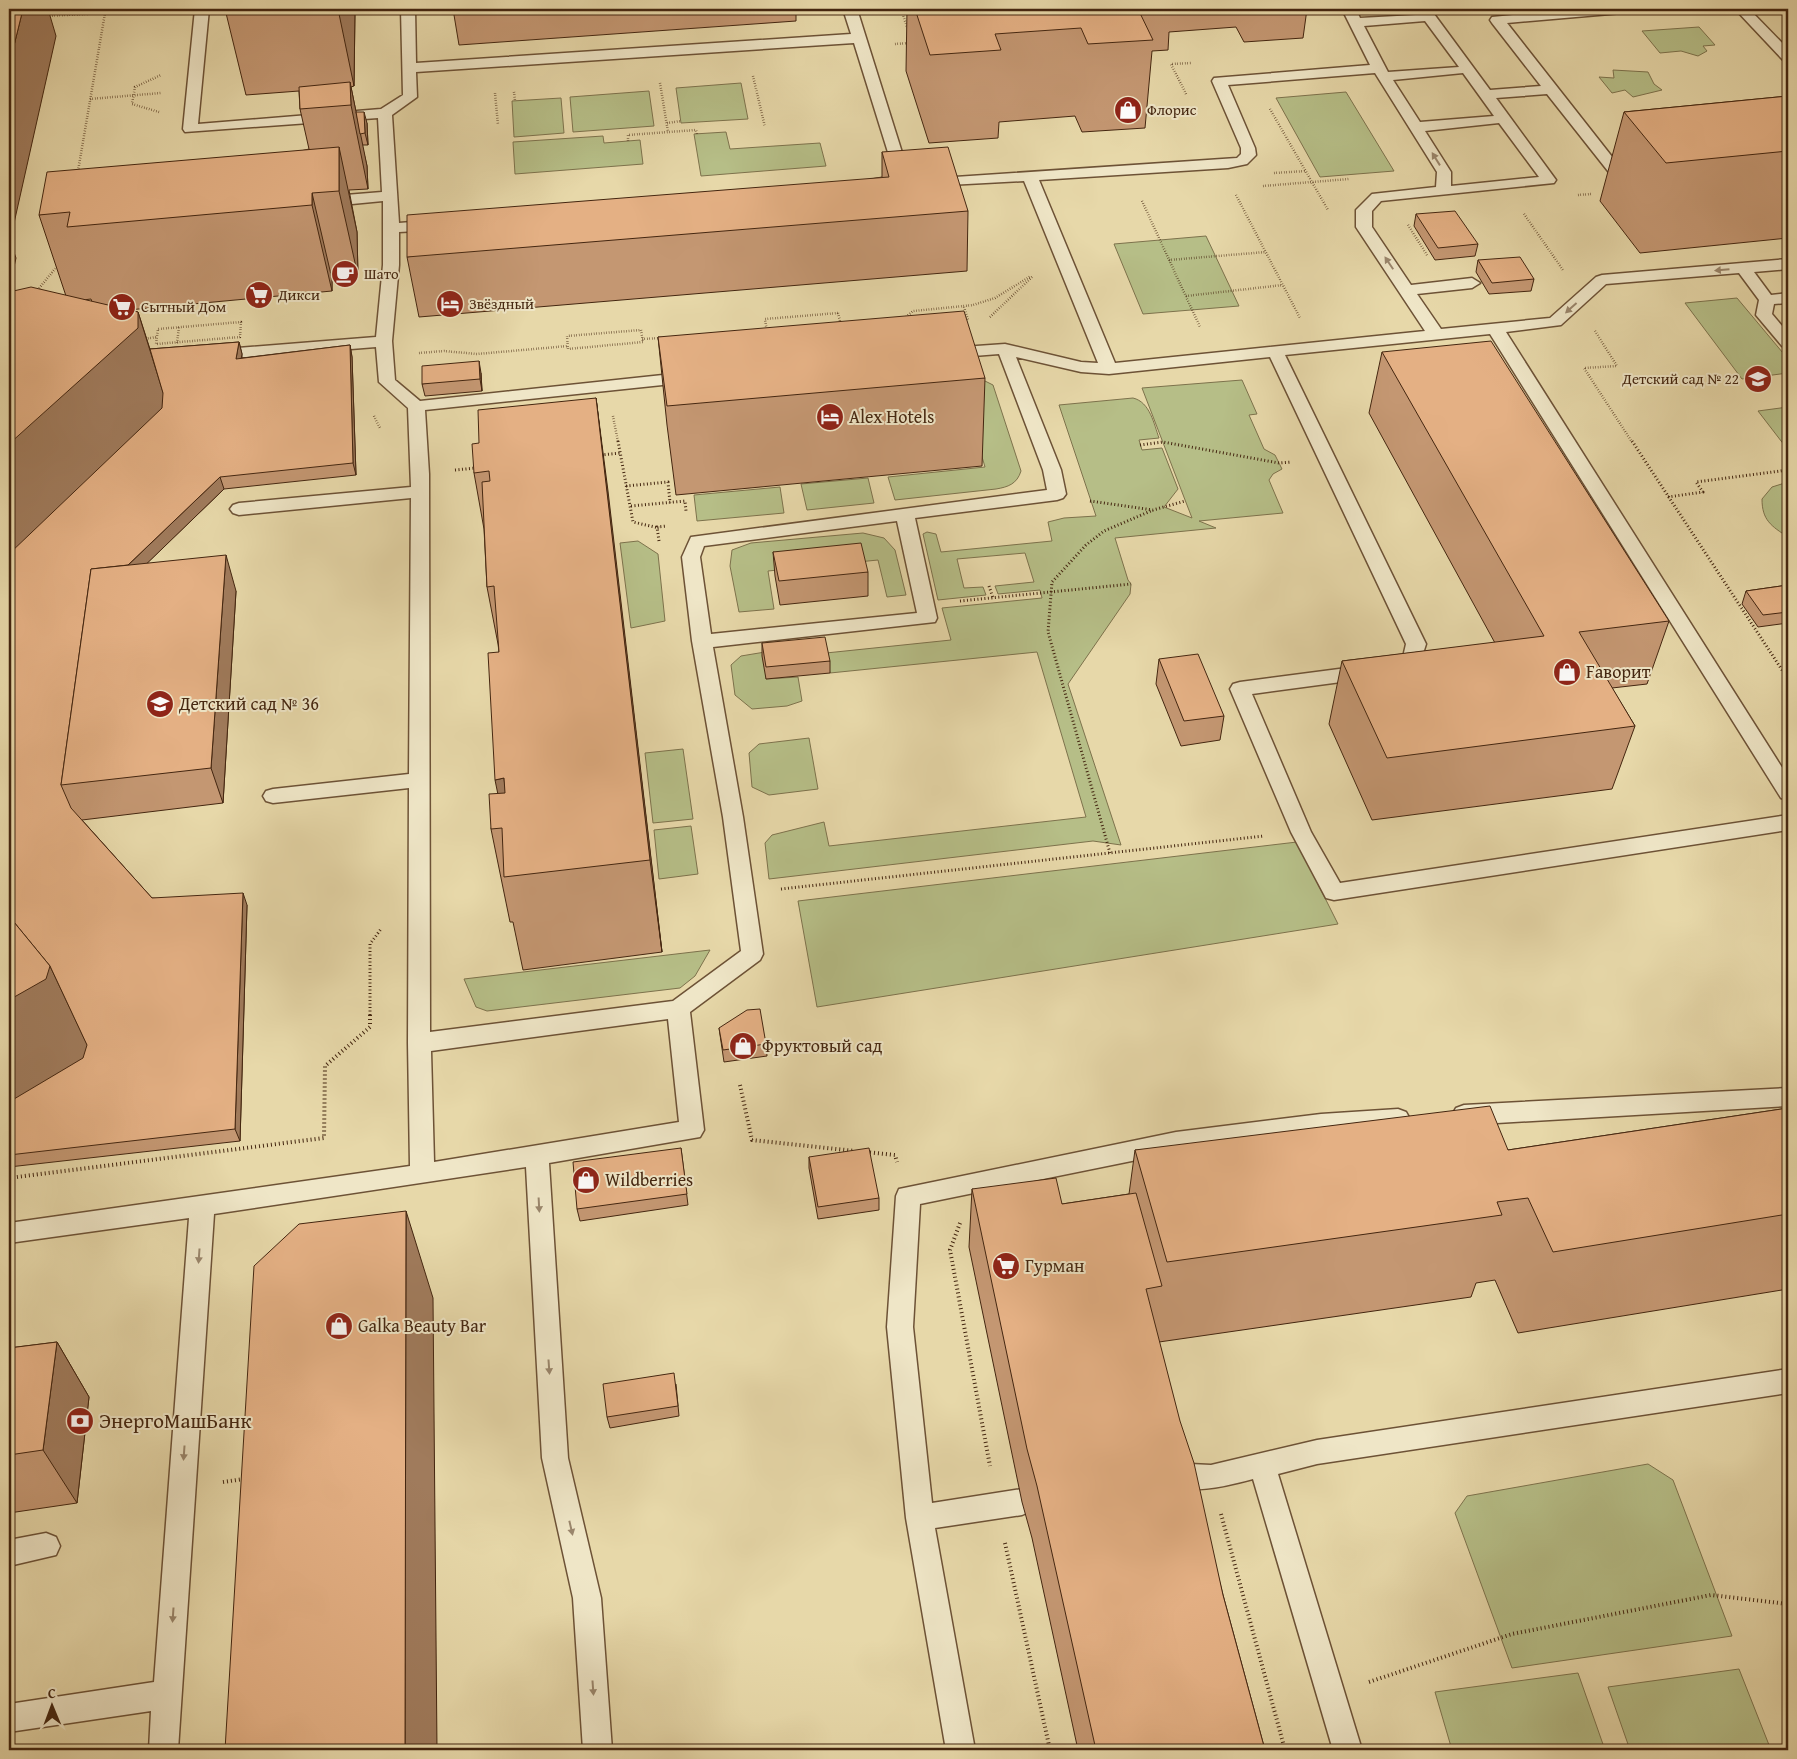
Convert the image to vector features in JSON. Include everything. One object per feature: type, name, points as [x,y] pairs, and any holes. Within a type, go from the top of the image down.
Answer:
[{"type":"lane","points":[[202,9],[190,129],[385,112],[410,97],[408,9]]},
{"type":"lane","points":[[850,9],[905,183]]},
{"type":"lane","points":[[1349,9],[1358,22],[1381,73],[1444,172],[1443,191]]},
{"type":"lane","points":[[1622,9],[1496,20],[1620,177],[1650,174]]},
{"type":"lane","points":[[1742,9],[1788,57]]},
{"type":"lane","points":[[1358,22],[1429,17],[1549,180],[1377,196],[1364,210],[1364,227],[1435,333]]},
{"type":"lane","points":[[410,68],[860,38]]},
{"type":"lane","points":[[886,185],[1228,164],[1242,161],[1249,155],[1248,148],[1219,81],[1458,71]]},
{"type":"lane","points":[[1486,96],[1551,90]]},
{"type":"lane","points":[[385,112],[391,228],[391,266],[384,348],[387,382],[416,406],[706,376]]},
{"type":"lane","points":[[1416,127],[1494,120]]},
{"type":"lane","points":[[1030,176],[1108,369]]},
{"type":"lane","points":[[304,204],[390,196]]},
{"type":"lane","points":[[391,228],[450,224]]},
{"type":"lane","points":[[932,354],[1005,349],[1082,366],[1108,369],[1276,353],[1402,339],[1435,333],[1555,322],[1602,280],[1788,264]]},
{"type":"lane","points":[[1743,268],[1767,300],[1764,315],[1788,343]]},
{"type":"lane","points":[[1406,290],[1472,283]]},
{"type":"lane","points":[[1767,300],[1788,298]]},
{"type":"lane","points":[[1495,328],[1788,793]]},
{"type":"lane","points":[[199,356],[384,348]]},
{"type":"lane","points":[[419,1043],[678,1009],[752,954],[733,817],[702,641],[691,557],[697,541],[1057,494],[1052,470],[1005,349]]},
{"type":"lane","points":[[1276,353],[1416,644],[1412,661],[1386,669],[1240,689],[1301,832],[1334,892],[1788,823]]},
{"type":"lane","points":[[416,406],[420,483],[419,1043],[422,1174]]},
{"type":"lane","points":[[239,509],[381,496],[420,483]]},
{"type":"lane","points":[[702,641],[747,638],[928,618],[905,515]]},
{"type":"lane","points":[[273,796],[420,780]]},
{"type":"lane","points":[[9,1233],[202,1207],[422,1174],[692,1130],[678,1009]]},
{"type":"lane","points":[[960,1750],[920,1518],[900,1327],[908,1196],[1176,1142],[1321,1124],[1788,1097]]},
{"type":"lane","points":[[537,1156],[555,1458],[587,1598],[598,1750]]},
{"type":"lane","points":[[163,1750],[202,1207]]},
{"type":"lane","points":[[1168,1475],[1211,1477],[1317,1452],[1788,1381]]},
{"type":"lane","points":[[1262,1464],[1348,1750]]},
{"type":"lane","points":[[920,1518],[1009,1505]]},
{"type":"lane","points":[[9,1553],[46,1546]]},
{"type":"lane","points":[[9,1718],[167,1694]]},
{"type":"path","points":[[901,9],[909,34]]},
{"type":"path","points":[[38,16],[105,13],[78,173]]},
{"type":"path","points":[[889,45],[912,42]]},
{"type":"path","points":[[746,46],[765,127]]},
{"type":"path","points":[[1188,98],[1171,64],[1200,62]]},
{"type":"path","points":[[659,81],[668,132]]},
{"type":"path","points":[[132,104],[135,87]]},
{"type":"path","points":[[90,99],[194,91]]},
{"type":"path","points":[[514,92],[515,101]]},
{"type":"path","points":[[1266,174],[1306,171],[1268,105]]},
{"type":"path","points":[[667,123],[681,122]]},
{"type":"path","points":[[628,141],[628,135],[696,130],[698,134]]},
{"type":"path","points":[[1233,189],[1315,348]]},
{"type":"path","points":[[1140,197],[1214,358]]},
{"type":"path","points":[[1520,209],[1568,277]]},
{"type":"path","points":[[1169,260],[1266,252]]},
{"type":"path","points":[[33,295],[53,273],[60,261]]},
{"type":"path","points":[[897,317],[906,317],[913,311],[973,306],[995,298],[1037,273],[986,321]]},
{"type":"path","points":[[1186,296],[1283,285]]},
{"type":"path","points":[[838,313],[840,322],[841,325],[767,332],[765,319],[838,313]]},
{"type":"path","points":[[840,322],[847,322]]},
{"type":"path","points":[[1592,327],[1617,366],[1584,368],[1788,679]]},
{"type":"path","points":[[177,343],[179,328]]},
{"type":"path","points":[[156,344],[158,329]]},
{"type":"path","points":[[757,330],[767,329]]},
{"type":"path","points":[[568,346],[568,336],[577,335],[641,330],[642,340]]},
{"type":"path","points":[[137,339],[157,337]]},
{"type":"path","points":[[384,348],[476,354],[568,346],[568,349],[643,342],[642,340],[671,337]]},
{"type":"path","points":[[381,496],[381,428],[361,392],[387,382]]},
{"type":"path","points":[[1140,445],[1163,442],[1279,463]]},
{"type":"path","points":[[595,456],[620,453],[634,522],[697,541]]},
{"type":"path","points":[[420,483],[480,468]]},
{"type":"path","points":[[1668,497],[1703,492],[1696,482],[1788,470]]},
{"type":"path","points":[[626,486],[668,482],[670,503]]},
{"type":"path","points":[[630,506],[685,501],[687,516]]},
{"type":"path","points":[[1088,507],[1086,501],[1153,510]]},
{"type":"path","points":[[1110,853],[1048,632],[1052,582],[1086,545],[1104,532],[1153,510],[1185,501]]},
{"type":"path","points":[[925,605],[1132,584]]},
{"type":"path","points":[[989,586],[993,598]]},
{"type":"path","points":[[743,893],[1301,832]]},
{"type":"path","points":[[9,1178],[324,1138],[325,1066],[370,1027],[370,944],[382,928]]},
{"type":"path","points":[[740,1085],[752,1140],[895,1155],[908,1196]]},
{"type":"path","points":[[970,1218],[960,1221],[950,1250],[1009,1505],[1050,1750]]},
{"type":"path","points":[[1211,1477],[1285,1750]]},
{"type":"path","points":[[182,1488],[247,1479]]},
{"type":"path","points":[[1330,1695],[1512,1634],[1711,1596],[1788,1604]]},
{"type":"green space","points":[[1699,27],[1715,45],[1703,46],[1707,51],[1698,56],[1681,51],[1660,53],[1642,31]]},
{"type":"green space","points":[[1613,70],[1648,72],[1654,84],[1662,90],[1633,97],[1625,90],[1612,93],[1599,77],[1614,78]]},
{"type":"green space","points":[[741,83],[748,119],[681,123],[676,88]]},
{"type":"green space","points":[[649,91],[654,126],[573,132],[570,97]]},
{"type":"green space","points":[[1346,92],[1394,171],[1320,177],[1276,98]]},
{"type":"green space","points":[[561,98],[564,133],[514,137],[512,101]]},
{"type":"green space","points":[[726,132],[730,149],[820,143],[826,166],[701,176],[694,134]]},
{"type":"green space","points":[[603,136],[604,143],[640,140],[643,164],[515,174],[513,142]]},
{"type":"green space","points":[[1206,236],[1239,306],[1143,314],[1114,244]]},
{"type":"green space","points":[[1737,298],[1788,359],[1788,373],[1742,379],[1685,303]]},
{"type":"green space","points":[[981,379],[993,385],[1021,471],[1017,479],[1008,486],[996,489],[895,500],[888,477],[985,467],[965,399]]},
{"type":"green space","points":[[1242,380],[1257,414],[1249,415],[1264,449],[1275,455],[1282,469],[1273,474],[1269,480],[1283,513],[1199,521],[1216,528],[1115,538],[1128,580],[1131,584],[1130,594],[1068,684],[1121,845],[1093,841],[769,879],[765,843],[772,835],[824,822],[829,846],[1086,817],[1037,652],[830,673],[826,653],[951,640],[942,608],[1042,598],[1040,590],[998,594],[995,586],[1034,582],[1025,553],[957,559],[964,588],[983,587],[986,595],[938,600],[923,534],[927,532],[936,534],[941,552],[1052,541],[1048,522],[1064,518],[1096,516],[1059,405],[1133,398],[1144,404],[1153,420],[1159,438],[1139,440],[1142,450],[1162,448],[1178,489],[1164,507],[1192,518],[1142,388]]},
{"type":"green space","points":[[1788,407],[1788,450],[1758,411]]},
{"type":"green space","points":[[868,478],[874,503],[807,510],[801,484]]},
{"type":"green space","points":[[1788,482],[1788,537],[1769,522],[1762,506],[1762,499],[1772,487]]},
{"type":"green space","points":[[780,487],[784,513],[697,521],[694,495]]},
{"type":"green space","points":[[863,533],[884,538],[895,550],[906,595],[887,597],[878,560],[768,571],[774,609],[739,612],[730,566],[732,550],[751,543]]},
{"type":"green space","points":[[638,541],[658,554],[665,621],[631,628],[620,543]]},
{"type":"green space","points":[[765,652],[766,679],[798,677],[802,701],[787,706],[752,709],[735,695],[731,665],[741,656]]},
{"type":"green space","points":[[809,738],[818,789],[769,795],[752,787],[749,753],[759,744]]},
{"type":"green space","points":[[683,749],[693,819],[653,823],[645,753]]},
{"type":"green space","points":[[691,826],[698,874],[659,879],[654,830]]},
{"type":"green space","points":[[1297,842],[1338,924],[817,1007],[798,901]]},
{"type":"green space","points":[[710,950],[695,976],[680,988],[487,1011],[476,1007],[464,979]]},
{"type":"green space","points":[[1648,1464],[1673,1480],[1732,1636],[1512,1668],[1455,1513],[1467,1496]]},
{"type":"green space","points":[[1739,1669],[1771,1750],[1630,1750],[1608,1687]]},
{"type":"green space","points":[[1578,1673],[1605,1750],[1452,1750],[1435,1692]]},
{"type":"building","points":[[9,9],[23,9],[9,66]]},
{"type":"building","points":[[915,9],[1138,9],[1153,40],[1088,44],[1081,28],[995,34],[1001,50],[930,55]]},
{"type":"building","points":[[350,82],[351,105],[300,109],[299,87]]},
{"type":"building","points":[[1788,96],[1788,151],[1666,163],[1624,112]]},
{"type":"building","points":[[356,112],[364,112],[365,133],[360,134]]},
{"type":"building","points":[[339,147],[339,191],[312,193],[312,205],[67,227],[70,212],[39,215],[47,172]]},
{"type":"building","points":[[948,147],[968,211],[407,257],[407,215],[889,177],[882,152]]},
{"type":"building","points":[[1455,211],[1478,244],[1438,248],[1416,214]]},
{"type":"building","points":[[1520,257],[1534,279],[1492,283],[1478,260]]},
{"type":"building","points":[[31,287],[138,312],[138,328],[9,444],[9,292]]},
{"type":"building","points":[[964,311],[985,378],[667,406],[658,337]]},
{"type":"building","points":[[1491,341],[1669,621],[1579,632],[1635,726],[1387,758],[1342,661],[1544,636],[1382,352]]},
{"type":"building","points":[[239,342],[236,359],[350,345],[353,463],[220,477],[128,565],[91,569],[61,785],[71,808],[152,898],[243,893],[235,1129],[9,1155],[9,1102],[83,1058],[87,1045],[50,966],[9,916],[9,554],[162,408],[163,393],[150,349]]},
{"type":"building","points":[[479,361],[480,379],[422,384],[422,366]]},
{"type":"building","points":[[596,398],[650,860],[504,877],[502,828],[491,829],[489,794],[505,793],[504,778],[495,780],[488,653],[499,652],[494,586],[487,587],[482,482],[490,481],[489,471],[474,473],[472,444],[479,443],[478,410]]},
{"type":"building","points":[[861,543],[868,572],[779,581],[773,552]]},
{"type":"building","name":"Детский сад № 36","points":[[226,555],[211,768],[61,785],[91,569]]},
{"type":"building","points":[[1788,585],[1788,612],[1763,615],[1746,591]]},
{"type":"building","points":[[825,637],[830,661],[766,667],[762,643]]},
{"type":"building","points":[[1198,654],[1224,716],[1184,721],[1159,659]]},
{"type":"building","points":[[9,916],[50,966],[46,979],[9,1000]]},
{"type":"building","name":"Фруктовый сад","points":[[760,1009],[766,1044],[723,1050],[719,1028],[747,1010]]},
{"type":"building","points":[[1490,1106],[1508,1150],[1788,1108],[1788,1214],[1553,1252],[1528,1198],[1497,1202],[1502,1215],[1167,1262],[1135,1150]]},
{"type":"building","points":[[681,1148],[687,1194],[577,1209],[573,1162]]},
{"type":"building","points":[[869,1148],[879,1198],[818,1207],[809,1157]]},
{"type":"building","points":[[1056,1178],[1062,1204],[1136,1193],[1162,1286],[1146,1289],[1180,1421],[1194,1463],[1223,1595],[1265,1750],[1096,1750],[1027,1449],[972,1189]]},
{"type":"building","points":[[406,1211],[405,1750],[225,1750],[254,1266],[299,1224]]},
{"type":"building","points":[[57,1342],[43,1450],[9,1455],[9,1348]]},
{"type":"building","points":[[674,1373],[678,1406],[607,1417],[603,1384]]},
{"type":"place","name":"Флорис","points":[[1128,110]]},
{"type":"place","name":"Шато","points":[[345,274]]},
{"type":"place","name":"Дикси","points":[[259,295]]},
{"type":"place","name":"Звёздный","points":[[450,304]]},
{"type":"place","name":"Сытный Дом","points":[[122,307]]},
{"type":"place","name":"Детский сад № 22","points":[[1758,379]]},
{"type":"place","name":"Alex Hotels","points":[[830,417]]},
{"type":"place","name":"Fаворит","points":[[1567,672]]},
{"type":"place","name":"Детский сад № 36","points":[[160,704]]},
{"type":"place","name":"Фруктовый сад","points":[[743,1046]]},
{"type":"place","name":"Wildberries","points":[[586,1180]]},
{"type":"place","name":"Гурман","points":[[1006,1266]]},
{"type":"place","name":"Galka Beauty Bar","points":[[339,1326]]},
{"type":"place","name":"ЭнергоМашБанк","points":[[80,1421]]}]
